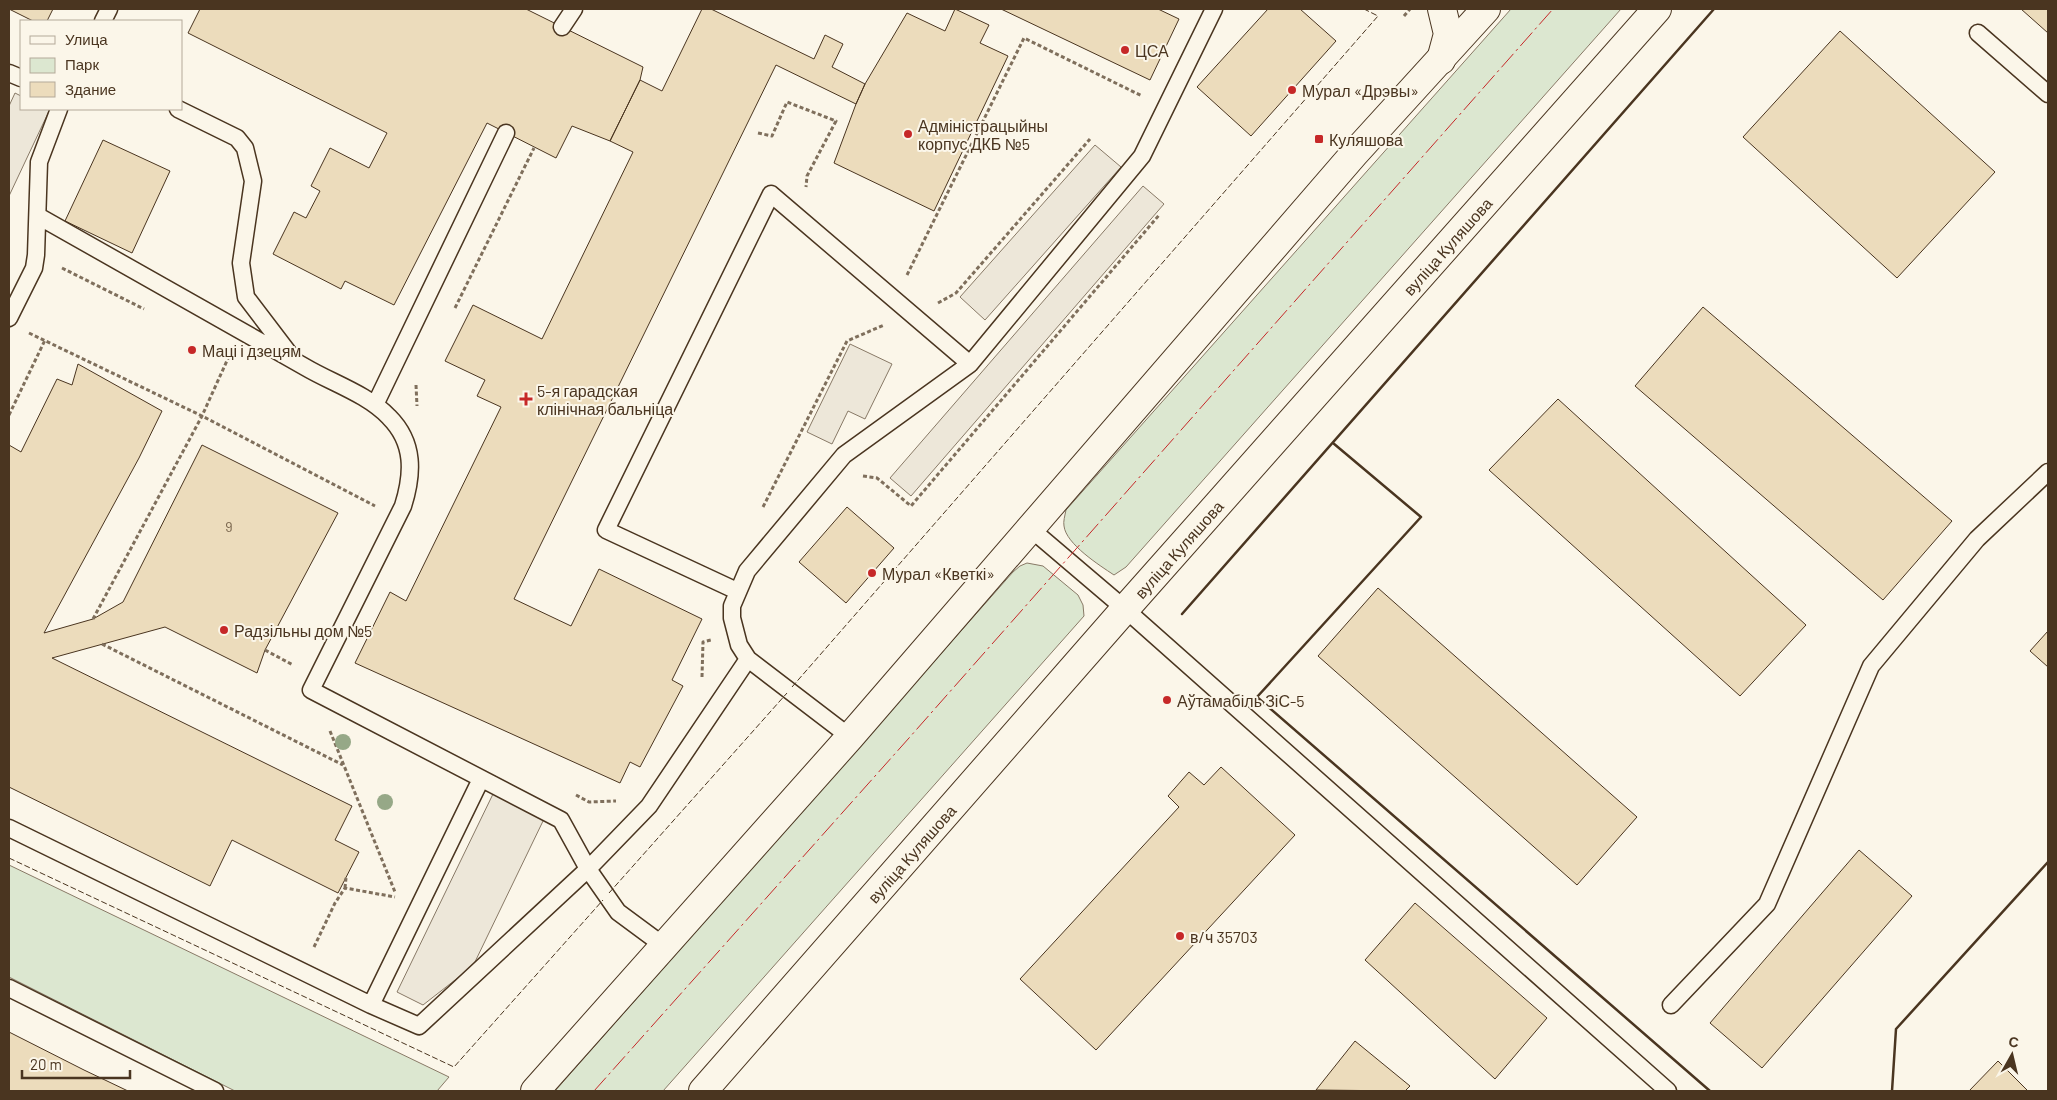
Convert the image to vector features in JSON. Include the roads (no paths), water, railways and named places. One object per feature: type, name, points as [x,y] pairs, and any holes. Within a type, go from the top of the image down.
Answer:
[{"type":"main road","points":[[1441,60],[1448,34],[1442,9]]},
{"type":"main road","points":[[535,1091],[850,737],[1354,154],[1486,9]]},
{"type":"main road","name":"вуліца Куляшова","points":[[703,1091],[1125,609],[1658,9]]},
{"type":"lane","points":[[562,27],[574,9]]},
{"type":"lane","points":[[850,737],[748,658],[739,645],[732,612],[737,590],[747,571],[844,455],[970,364],[1142,156],[1214,9]]},
{"type":"lane","points":[[1978,33],[2048,94]]},
{"type":"lane","points":[[9,318],[34,268],[38,216],[39,162],[59,110]]},
{"type":"lane","points":[[180,110],[237,138],[245,148],[253,181],[241,263],[246,297],[296,362]]},
{"type":"lane","points":[[375,405],[506,133]]},
{"type":"lane","points":[[737,590],[606,530],[771,194],[970,364]]},
{"type":"lane","points":[[38,216],[375,405],[390,418],[401,433],[409,451],[411,469],[409,487],[403,506],[311,690],[561,820],[588,868],[618,912],[664,946]]},
{"type":"lane","points":[[1671,1005],[1768,904],[1870,666],[1977,539],[2048,472]]},
{"type":"lane","points":[[1031,529],[1125,609],[1668,1091]]},
{"type":"lane","points":[[9,828],[302,972],[420,1026],[588,868],[648,806],[748,658]]},
{"type":"lane","points":[[371,1005],[481,779]]},
{"type":"lane","points":[[9,988],[215,1091]]},
{"type":"place","name":"ЦСА","points":[[1125,50]]},
{"type":"place","name":"Мурал «Дрэвы»","points":[[1292,90]]},
{"type":"place","name":"Адміністрацыйны корпус ДКБ №5","points":[[908,134]]},
{"type":"place","name":"Куляшова","points":[[1319,139]]},
{"type":"place","name":"Маці і дзецям","points":[[192,350]]},
{"type":"place","name":"5-я гарадская клінічная бальніца","points":[[526,399]]},
{"type":"place","name":"Мурал «Кветкі»","points":[[872,573]]},
{"type":"place","name":"Радзільны дом №5","points":[[224,630]]},
{"type":"place","name":"Аўтамабіль ЗіС-5","points":[[1167,700]]},
{"type":"place","name":"в/ч 35703","points":[[1180,936]]}]
